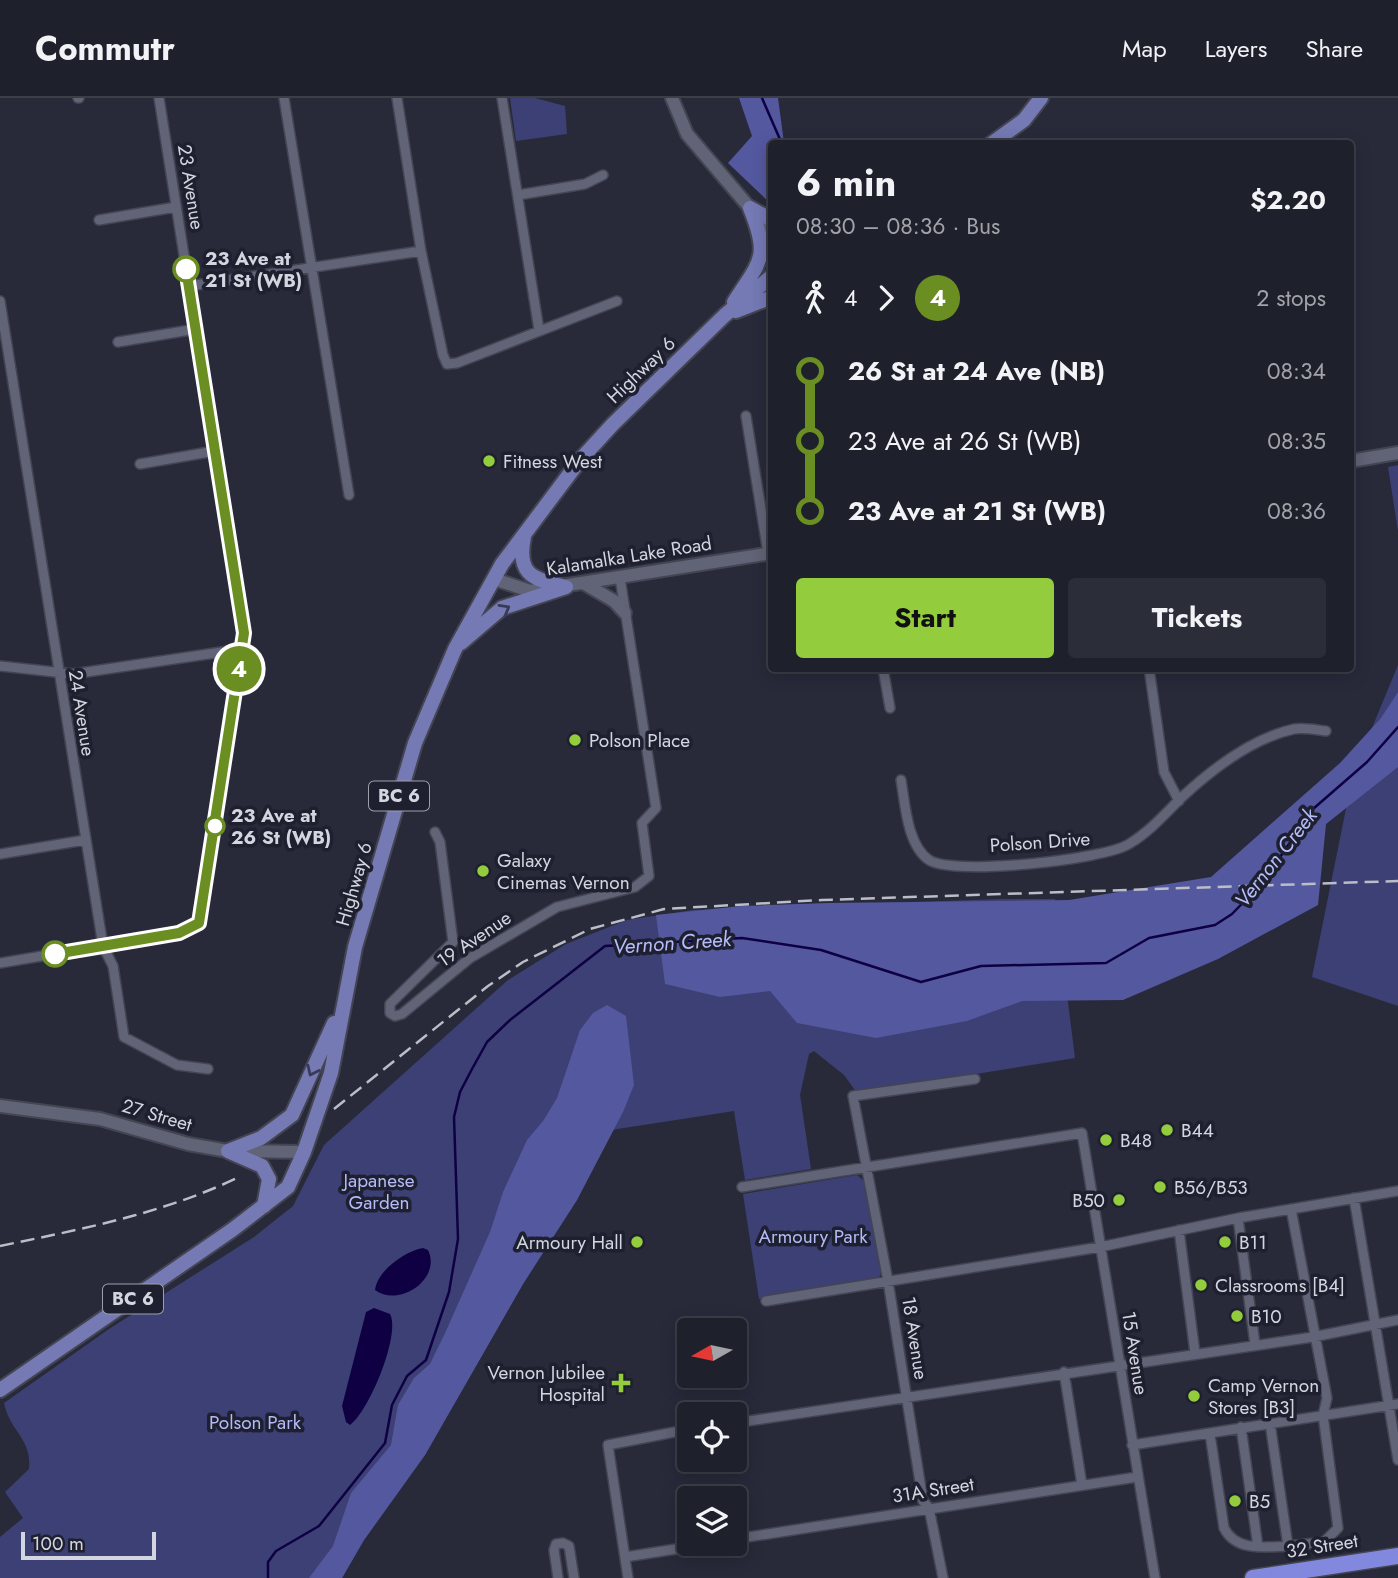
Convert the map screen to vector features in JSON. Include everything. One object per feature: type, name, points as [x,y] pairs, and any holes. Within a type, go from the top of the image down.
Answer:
[{"type":"highway","name":"32 Street","points":[[1253,1578],[1398,1556]]},
{"type":"main road","points":[[672,98],[687,134],[768,229]]},
{"type":"main road","points":[[996,140],[1024,120],[1041,98]]},
{"type":"main road","points":[[750,208],[768,218]]},
{"type":"main road","points":[[725,315],[758,264],[762,253],[760,232],[750,208]]},
{"type":"main road","name":"Highway 6","points":[[0,1390],[288,1187],[304,1152],[331,1073],[341,1009],[355,947],[415,743],[455,649],[494,579],[525,532],[580,460],[613,424],[725,315],[768,279]]},
{"type":"main road","points":[[725,315],[768,299]]},
{"type":"main road","points":[[1354,460],[1398,453]]},
{"type":"main road","points":[[525,532],[521,551],[527,572],[535,579],[566,587]]},
{"type":"main road","name":"Kalamalka Lake Road","points":[[494,579],[530,591],[768,553]]},
{"type":"main road","points":[[584,583],[614,601],[625,613]]},
{"type":"main road","points":[[455,649],[502,608],[566,587]]},
{"type":"main road","points":[[228,1151],[261,1138],[292,1115],[341,1009]]},
{"type":"main road","name":"27 Street","points":[[0,1106],[100,1119],[188,1144],[228,1151],[304,1152]]},
{"type":"main road","points":[[228,1151],[261,1166],[269,1179],[264,1206]]},
{"type":"street","name":"23 Avenue","points":[[103,946],[179,933],[199,923],[244,633],[159,98]]},
{"type":"street","points":[[284,98],[348,495]]},
{"type":"street","points":[[397,98],[421,251],[447,364],[457,363],[617,300]]},
{"type":"street","points":[[502,98],[539,330]]},
{"type":"street","points":[[518,195],[585,184],[603,175]]},
{"type":"street","points":[[99,220],[176,207]]},
{"type":"street","points":[[189,286],[421,251]]},
{"type":"street","name":"24 Avenue","points":[[0,301],[54,639],[57,674],[103,946],[113,966],[124,1037],[177,1065],[208,1069]]},
{"type":"street","points":[[118,342],[196,329]]},
{"type":"street","points":[[746,416],[768,542]]},
{"type":"street","points":[[140,464],[215,451]]},
{"type":"street","name":"19 Avenue","points":[[435,832],[440,842],[453,943],[390,1004],[390,1013],[395,1016],[402,1014],[470,958],[557,907],[635,887],[649,876],[642,823],[656,808],[620,578]]},
{"type":"street","points":[[0,666],[73,674],[242,649]]},
{"type":"street","points":[[884,672],[890,708]]},
{"type":"street","points":[[1150,672],[1164,772],[1179,801]]},
{"type":"street","name":"Polson Drive","points":[[901,780],[916,841],[929,860],[950,865],[1059,862],[1102,855],[1126,846],[1148,831],[1202,778],[1272,736],[1296,728],[1326,731]]},
{"type":"street","points":[[0,854],[85,839]]},
{"type":"street","points":[[0,963],[103,946]]},
{"type":"street","name":"18 Avenue","points":[[943,1578],[929,1508],[923,1501],[888,1281],[853,1096],[975,1079]]},
{"type":"street","name":"15 Avenue","points":[[868,1169],[1082,1133],[1155,1578]]},
{"type":"street","points":[[742,1187],[868,1169]]},
{"type":"street","points":[[766,1301],[1100,1247],[1238,1218],[1398,1191]]},
{"type":"street","points":[[1354,1198],[1375,1324],[1394,1405],[1398,1460]]},
{"type":"street","points":[[1210,1434],[1224,1528],[1228,1536],[1243,1545],[1288,1546],[1324,1542],[1338,1528],[1323,1415],[1327,1398],[1318,1345],[1313,1337],[1291,1209]]},
{"type":"street","points":[[1238,1218],[1255,1344]]},
{"type":"street","points":[[1179,1230],[1195,1353]]},
{"type":"street","points":[[747,1421],[1313,1337],[1398,1320]]},
{"type":"street","points":[[1064,1372],[1082,1485]]},
{"type":"street","points":[[1132,1446],[1394,1405]]},
{"type":"street","points":[[1270,1423],[1288,1546]]},
{"type":"street","points":[[1241,1427],[1258,1547]]},
{"type":"street","points":[[628,1578],[608,1445],[677,1432]]},
{"type":"street","name":"31A Street","points":[[747,1537],[1137,1477]]},
{"type":"street","points":[[558,1578],[554,1550],[556,1544],[564,1542],[569,1546],[574,1578]]},
{"type":"street","points":[[625,1557],[677,1549]]},
{"type":"green space","points":[[510,98],[535,98],[565,106],[567,134],[516,141]]},
{"type":"green space","points":[[1398,465],[1398,531],[1388,467]]},
{"type":"green space","points":[[1398,665],[1398,1006],[1312,977],[1353,774]]},
{"type":"green space","name":"Polson Park","points":[[1055,899],[1075,1058],[857,1093],[844,1075],[814,1051],[809,1054],[800,1095],[811,1169],[745,1180],[734,1111],[611,1130],[577,1200],[523,1284],[425,1455],[364,1540],[342,1578],[0,1578],[0,1537],[23,1518],[5,1492],[29,1469],[24,1442],[4,1403],[109,1329],[254,1237],[293,1206],[324,1145],[508,980],[566,944],[627,920],[693,910]]},
{"type":"green space","name":"Armoury Park","points":[[857,1175],[864,1181],[881,1273],[879,1278],[759,1299],[743,1194]]},
{"type":"shaded area","points":[[739,98],[778,98],[784,140],[768,140],[768,201],[728,163],[752,136]]},
{"type":"shaded area","points":[[1398,692],[1398,767],[1326,824],[1318,905],[1218,959],[1123,1000],[1022,1001],[967,1021],[876,1038],[797,1023],[770,991],[720,997],[665,984],[656,915],[741,906],[1069,900],[1211,877],[1340,763],[1381,718]]},
{"type":"shaded area","points":[[607,1005],[626,1016],[634,1085],[623,1112],[577,1200],[523,1284],[425,1455],[364,1540],[342,1578],[309,1578],[333,1546],[351,1493],[391,1445],[398,1405],[414,1378],[430,1364],[490,1232],[503,1192],[527,1140],[557,1098],[580,1030],[593,1013]]},
{"type":"shaded area","points":[[423,1248],[428,1250],[431,1261],[424,1280],[416,1288],[395,1295],[385,1295],[375,1290],[386,1269],[408,1253]]},
{"type":"shaded area","points":[[374,1308],[390,1314],[391,1338],[374,1389],[358,1417],[350,1425],[346,1422],[342,1406],[366,1312]]},
{"type":"waterway","points":[[762,98],[780,140]]},
{"type":"waterway","name":"Vernon Creek","points":[[268,1578],[268,1562],[276,1551],[319,1526],[385,1443],[392,1405],[407,1376],[426,1360],[449,1292],[458,1239],[454,1117],[460,1092],[472,1069],[487,1042],[510,1020],[605,946],[742,938],[821,950],[921,982],[981,966],[1106,963],[1149,938],[1215,925],[1232,914],[1263,882],[1313,809],[1367,762],[1398,727]]},
{"type":"railway","points":[[334,1109],[488,986],[523,962],[590,929],[664,909],[822,900],[1398,881]]},
{"type":"railway","points":[[0,1246],[91,1227],[150,1211],[237,1178]]},
{"type":"bus line","name":"4","points":[[55,954],[179,933],[199,923],[244,633],[186,269]]},
{"type":"place","name":"23 Ave at 21 St (WB)","points":[[186,269]]},
{"type":"place","name":"Fitness West","points":[[489,461]]},
{"type":"place","name":"Polson Place","points":[[575,740]]},
{"type":"place","name":"23 Ave at 26 St (WB)","points":[[215,826]]},
{"type":"place","name":"Galaxy Cinemas Vernon","points":[[483,871]]},
{"type":"place","name":"B44","points":[[1167,1130]]},
{"type":"place","name":"B48","points":[[1106,1140]]},
{"type":"place","name":"B56/B53","points":[[1160,1187]]},
{"type":"place","name":"B50","points":[[1119,1200]]},
{"type":"place","name":"Armoury Hall","points":[[637,1242]]},
{"type":"place","name":"B11","points":[[1225,1242]]},
{"type":"place","name":"Classrooms [B4]","points":[[1201,1285]]},
{"type":"place","name":"B10","points":[[1237,1316]]},
{"type":"place","name":"Vernon Jubilee Hospital","points":[[621,1383]]},
{"type":"place","name":"Camp Vernon Stores [B3]","points":[[1194,1396]]},
{"type":"place","name":"B5","points":[[1235,1501]]},
{"type":"park label","name":"Japanese Garden","points":[[379,1191]]}]
